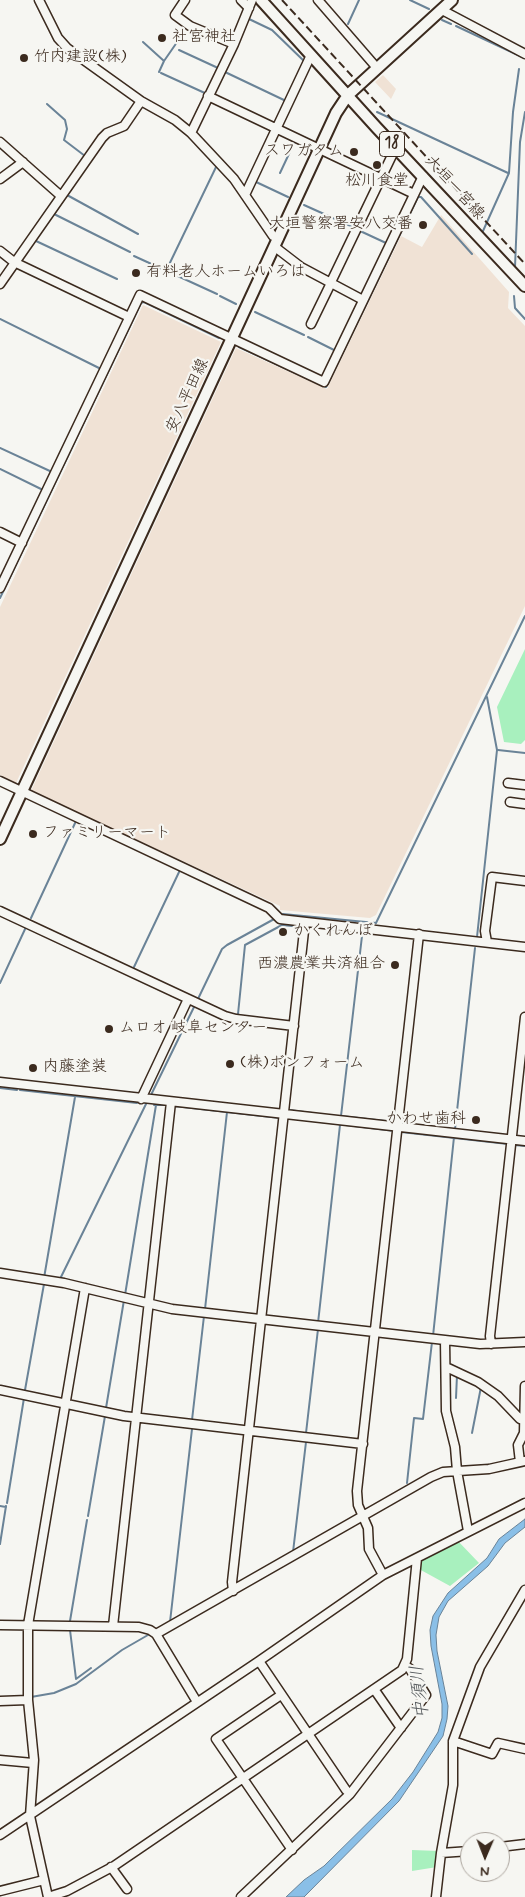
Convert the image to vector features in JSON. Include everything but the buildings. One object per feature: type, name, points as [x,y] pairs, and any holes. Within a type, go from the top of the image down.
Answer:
[{"type":"main road","name":"大垣一宮線","points":[[261,0],[525,286]]},
{"type":"main road","name":"安八平田線","points":[[0,839],[336,113],[348,95],[452,0]]},
{"type":"street","points":[[39,0],[58,38],[67,48],[141,101],[175,120],[191,133],[234,179],[272,236],[301,267],[363,300]]},
{"type":"street","points":[[185,0],[175,15],[190,26],[234,44]]},
{"type":"street","points":[[191,133],[251,4],[241,0]]},
{"type":"street","points":[[318,0],[377,68]]},
{"type":"street","points":[[442,10],[525,54]]},
{"type":"street","points":[[245,195],[311,55]]},
{"type":"street","points":[[208,96],[414,194]]},
{"type":"street","points":[[0,284],[102,138],[107,133],[124,126],[141,101]]},
{"type":"street","points":[[0,142],[61,196]]},
{"type":"street","points":[[311,324],[396,147]]},
{"type":"street","points":[[0,179],[23,162]]},
{"type":"street","points":[[0,588],[140,295],[324,382],[423,176]]},
{"type":"street","points":[[0,251],[15,261],[129,317]]},
{"type":"street","points":[[0,532],[22,543]]},
{"type":"street","points":[[0,781],[269,908],[278,916],[305,922],[525,947]]},
{"type":"street","points":[[508,783],[525,785]]},
{"type":"street","points":[[510,802],[525,804]]},
{"type":"street","points":[[487,942],[485,931],[492,877],[525,881]]},
{"type":"street","points":[[0,910],[225,1016],[294,1026]]},
{"type":"street","points":[[233,1591],[232,1582],[305,922]]},
{"type":"street","points":[[383,1575],[370,1549],[368,1528],[358,1504],[357,1491],[419,934]]},
{"type":"street","points":[[142,1099],[194,1001]]},
{"type":"street","points":[[491,1344],[490,1336],[525,1017]]},
{"type":"street","points":[[0,1082],[525,1141]]},
{"type":"street","points":[[113,1626],[171,1102]]},
{"type":"street","points":[[0,1272],[85,1288],[172,1309],[445,1340],[491,1344],[525,1342]]},
{"type":"street","points":[[85,1288],[28,1625],[28,1700],[33,1763],[30,1816],[48,1897],[67,1891],[112,1867],[406,1666],[417,1558]]},
{"type":"street","points":[[445,1340],[446,1411],[455,1447],[457,1471],[468,1531]]},
{"type":"street","points":[[446,1367],[478,1382],[498,1396],[523,1420]]},
{"type":"street","points":[[156,1634],[431,1477],[443,1472],[489,1469],[523,1461],[518,1445],[524,1434],[525,1386]]},
{"type":"street","points":[[0,1390],[66,1402],[136,1418],[363,1444]]},
{"type":"street","points":[[0,1836],[383,1575],[525,1504]]},
{"type":"street","points":[[436,1897],[441,1853],[453,1785],[453,1741],[480,1667],[525,1590]]},
{"type":"street","points":[[0,1625],[113,1626],[139,1627],[150,1630],[156,1634],[197,1702]]},
{"type":"street","points":[[259,1661],[350,1794]]},
{"type":"street","points":[[241,1897],[350,1794],[426,1695],[410,1669],[406,1666]]},
{"type":"street","points":[[374,1689],[401,1728]]},
{"type":"street","points":[[282,1695],[216,1739],[292,1850]]},
{"type":"street","points":[[0,1701],[28,1700]]},
{"type":"street","points":[[453,1741],[492,1754],[498,1743],[525,1749]]},
{"type":"street","points":[[0,1760],[33,1763]]},
{"type":"street","points":[[510,1846],[525,1844]]},
{"type":"street","points":[[441,1853],[460,1852]]},
{"type":"street","points":[[112,1867],[127,1889]]},
{"type":"street","points":[[0,1891],[44,1880]]},
{"type":"shaded area","points":[[383,75],[396,89],[391,99],[375,82]]},
{"type":"shaded area","points":[[441,215],[509,292],[508,308],[525,326],[525,606],[376,915],[370,918],[280,910],[280,906],[31,791],[236,348],[327,389],[401,236],[422,247]]},
{"type":"shaded area","points":[[143,305],[221,342],[16,783],[0,775],[0,607]]},
{"type":"green space","points":[[525,649],[525,740],[521,744],[504,742],[497,707]]},
{"type":"green space","points":[[457,1540],[479,1563],[450,1586],[419,1569],[420,1561]]},
{"type":"green space","points":[[412,1850],[439,1851],[437,1867],[412,1871]]},
{"type":"water","points":[[525,1519],[525,1527],[505,1543],[488,1566],[448,1601],[439,1617],[436,1635],[437,1651],[448,1706],[443,1736],[399,1801],[304,1897],[286,1897],[304,1880],[324,1866],[392,1799],[413,1772],[438,1732],[442,1718],[442,1704],[431,1646],[430,1630],[433,1616],[448,1593],[487,1558],[499,1539]]},
{"type":"waterway","points":[[348,24],[359,0]]},
{"type":"waterway","points":[[410,0],[429,9]]},
{"type":"waterway","points":[[249,19],[272,30],[305,62]]},
{"type":"waterway","points":[[442,20],[451,24]]},
{"type":"waterway","points":[[456,26],[522,57]]},
{"type":"waterway","points":[[164,61],[182,35]]},
{"type":"waterway","points":[[143,42],[164,61],[159,72]]},
{"type":"waterway","points":[[179,50],[218,68]]},
{"type":"waterway","points":[[483,231],[509,173],[513,112],[519,69]]},
{"type":"waterway","points":[[225,72],[286,101]]},
{"type":"waterway","points":[[161,73],[207,94]]},
{"type":"waterway","points":[[210,101],[229,110]]},
{"type":"waterway","points":[[47,104],[65,120],[67,129],[64,140],[85,156]]},
{"type":"waterway","points":[[377,112],[508,173]]},
{"type":"waterway","points":[[515,267],[520,142],[525,112]]},
{"type":"waterway","points":[[280,173],[295,141],[293,140]]},
{"type":"waterway","points":[[166,271],[217,165]]},
{"type":"waterway","points":[[254,181],[288,197]]},
{"type":"waterway","points":[[130,252],[54,214],[67,195],[138,234]]},
{"type":"waterway","points":[[239,347],[326,387],[418,197],[421,197],[472,254]]},
{"type":"waterway","points":[[304,205],[353,227]]},
{"type":"waterway","points":[[358,230],[386,243]]},
{"type":"waterway","points":[[36,241],[117,279]]},
{"type":"waterway","points":[[134,256],[217,294]]},
{"type":"waterway","points":[[220,296],[236,304]]},
{"type":"waterway","points":[[514,296],[515,308],[525,319]]},
{"type":"waterway","points":[[0,598],[141,303],[144,302],[219,338]]},
{"type":"waterway","points":[[255,312],[304,335]]},
{"type":"waterway","points":[[0,319],[101,369]]},
{"type":"waterway","points":[[308,337],[334,350]]},
{"type":"waterway","points":[[0,448],[52,472]]},
{"type":"waterway","points":[[0,469],[41,489]]},
{"type":"waterway","points":[[280,915],[376,923],[525,616]]},
{"type":"waterway","points":[[477,937],[497,750],[487,697]]},
{"type":"waterway","points":[[498,750],[525,753]]},
{"type":"waterway","points":[[31,918],[76,821]]},
{"type":"waterway","points":[[134,967],[180,870]]},
{"type":"waterway","points":[[197,1001],[222,949],[276,918]]},
{"type":"waterway","points":[[238,1014],[245,945],[282,925],[292,926]]},
{"type":"waterway","points":[[0,983],[26,927]]},
{"type":"waterway","points":[[362,936],[341,1116],[394,1122]]},
{"type":"waterway","points":[[455,1129],[475,948]]},
{"type":"waterway","points":[[150,1097],[195,1005]]},
{"type":"waterway","points":[[0,1088],[17,1090]]},
{"type":"waterway","points":[[20,1090],[137,1103]]},
{"type":"waterway","points":[[44,1278],[75,1097]]},
{"type":"waterway","points":[[60,1279],[147,1102]]},
{"type":"waterway","points":[[125,1295],[156,1105],[154,1105]]},
{"type":"waterway","points":[[156,1105],[166,1105]]},
{"type":"waterway","points":[[174,1106],[280,1118]]},
{"type":"waterway","points":[[289,1110],[312,1113]]},
{"type":"waterway","points":[[205,1309],[227,1112]]},
{"type":"waterway","points":[[288,1118],[395,1131]]},
{"type":"waterway","points":[[318,1323],[340,1125]]},
{"type":"waterway","points":[[401,1132],[508,1144]]},
{"type":"waterway","points":[[433,1336],[454,1137]]},
{"type":"waterway","points":[[514,1145],[525,1146]]},
{"type":"waterway","points":[[10,1278],[57,1285]]},
{"type":"waterway","points":[[25,1390],[44,1284]]},
{"type":"waterway","points":[[106,1408],[124,1300]]},
{"type":"waterway","points":[[192,1420],[204,1316]]},
{"type":"waterway","points":[[306,1433],[318,1329]]},
{"type":"waterway","points":[[407,1483],[414,1418],[423,1419],[432,1342]]},
{"type":"waterway","points":[[456,1398],[457,1375]]},
{"type":"waterway","points":[[472,1433],[481,1387]]},
{"type":"waterway","points":[[7,1503],[24,1398]]},
{"type":"waterway","points":[[88,1516],[105,1416]]},
{"type":"waterway","points":[[170,1622],[192,1429]]},
{"type":"waterway","points":[[293,1552],[306,1442]]},
{"type":"waterway","points":[[0,1506],[6,1507]]},
{"type":"waterway","points":[[0,1544],[6,1506]]},
{"type":"waterway","points":[[70,1621],[87,1520]]},
{"type":"waterway","points":[[64,1630],[70,1630],[76,1679],[91,1668]]},
{"type":"waterway","points":[[31,1697],[54,1693],[76,1684],[122,1650],[148,1635]]},
{"type":"railway","points":[[282,0],[525,264]]},
{"type":"place","name":"社宮神社","points":[[162,38]]},
{"type":"place","name":"竹内建設(株)","points":[[24,58]]},
{"type":"place","name":"スワガタム","points":[[354,152]]},
{"type":"place","name":"松川食堂","points":[[377,165]]},
{"type":"place","name":"大垣警察署安八交番","points":[[423,225]]},
{"type":"place","name":"有料老人ホームいろは","points":[[136,273]]},
{"type":"place","name":"ファミリーマート","points":[[33,834]]},
{"type":"place","name":"かくれんぼ","points":[[283,932]]},
{"type":"place","name":"西濃農業共済組合","points":[[395,965]]},
{"type":"place","name":"ムロオ 岐阜センター","points":[[109,1029]]},
{"type":"place","name":"(株)ボンフォーム","points":[[230,1064]]},
{"type":"place","name":"内藤塗装","points":[[33,1068]]},
{"type":"place","name":"かわせ歯科","points":[[476,1120]]},
{"type":"water label","name":"中須川","points":[[421,1692]]}]
